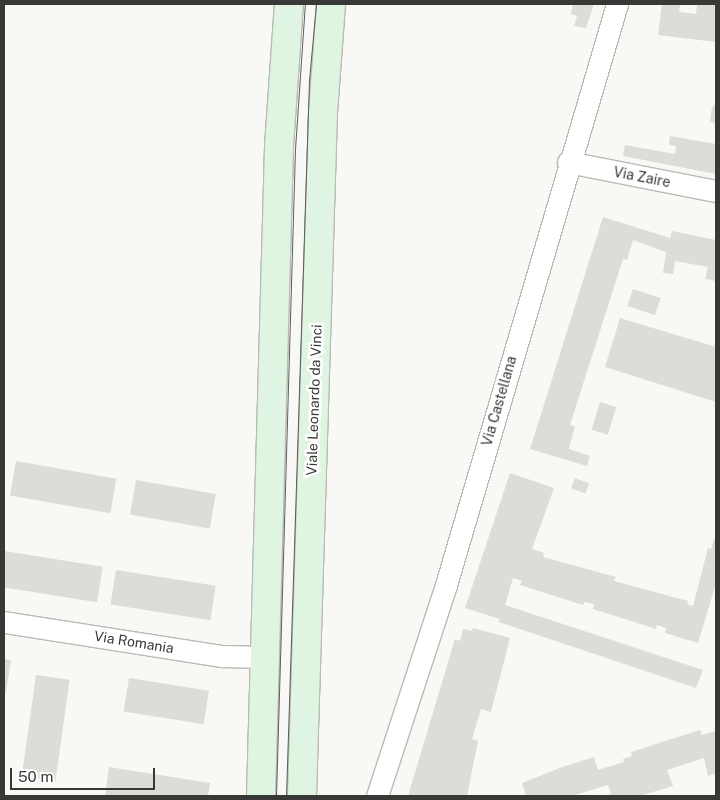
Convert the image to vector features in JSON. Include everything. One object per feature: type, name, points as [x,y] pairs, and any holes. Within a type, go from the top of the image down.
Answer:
[{"type":"street","points":[[261,796],[279,146],[289,4]]},
{"type":"street","name":"Viale Leonardo da Vinci","points":[[302,796],[323,114],[331,4]]},
{"type":"street","name":"Via Castellana","points":[[377,796],[446,585],[568,162],[616,4]]},
{"type":"street","name":"Via Zaire","points":[[568,162],[716,191]]},
{"type":"street","points":[[271,454],[313,454]]},
{"type":"street","name":"Via Romania","points":[[4,622],[222,656],[265,657]]},
{"type":"building","points":[[573,4],[594,4],[586,28],[574,26],[577,16],[571,14]]},
{"type":"building","points":[[662,4],[680,5],[679,12],[696,14],[697,4],[716,4],[716,42],[658,35]]},
{"type":"building","points":[[716,104],[716,123],[710,122],[712,107]]},
{"type":"building","points":[[670,136],[716,144],[716,174],[623,156],[625,145],[675,154],[676,146],[669,145]]},
{"type":"building","points":[[603,217],[670,238],[672,231],[716,240],[716,281],[705,279],[708,267],[675,261],[673,274],[663,273],[666,252],[633,240],[627,260],[623,259],[570,425],[575,426],[569,449],[590,456],[587,466],[530,449]]},
{"type":"building","points":[[633,289],[661,298],[655,315],[627,306]]},
{"type":"building","points":[[620,318],[716,347],[716,402],[605,367]]},
{"type":"building","points":[[600,402],[616,407],[608,435],[592,430]]},
{"type":"building","points":[[16,461],[116,479],[110,513],[10,495]]},
{"type":"building","points":[[510,473],[554,488],[532,549],[544,553],[543,557],[616,577],[614,581],[688,601],[687,604],[693,606],[708,548],[711,549],[716,534],[716,583],[698,643],[665,633],[666,628],[657,625],[656,629],[593,609],[594,604],[585,602],[583,605],[520,585],[522,581],[513,578],[505,605],[703,670],[696,688],[499,622],[500,619],[465,608]]},
{"type":"building","points":[[575,478],[589,483],[585,493],[571,488]]},
{"type":"building","points":[[136,480],[216,494],[210,529],[130,514]]},
{"type":"building","points":[[4,551],[103,567],[97,602],[4,587]]},
{"type":"building","points":[[116,570],[216,586],[210,620],[111,605]]},
{"type":"building","points":[[473,628],[510,638],[491,712],[481,709],[472,739],[478,741],[467,796],[408,796],[455,639],[460,641],[463,629],[472,631]]},
{"type":"building","points":[[4,659],[11,660],[6,692],[4,692]]},
{"type":"building","points":[[36,675],[70,680],[55,781],[22,776]]},
{"type":"building","points":[[129,678],[209,691],[204,724],[124,712]]},
{"type":"building","points":[[700,730],[702,735],[716,731],[716,773],[708,776],[704,758],[667,770],[673,786],[640,796],[608,796],[611,793],[608,785],[572,796],[526,796],[522,783],[562,767],[594,757],[598,770],[624,762],[623,759],[632,756],[631,752]]},
{"type":"building","points":[[109,767],[210,783],[208,796],[105,796]]},
{"type":"tram line","points":[[276,796],[295,149],[305,4]]},
{"type":"tram line","points":[[286,796],[309,80],[316,4]]}]
